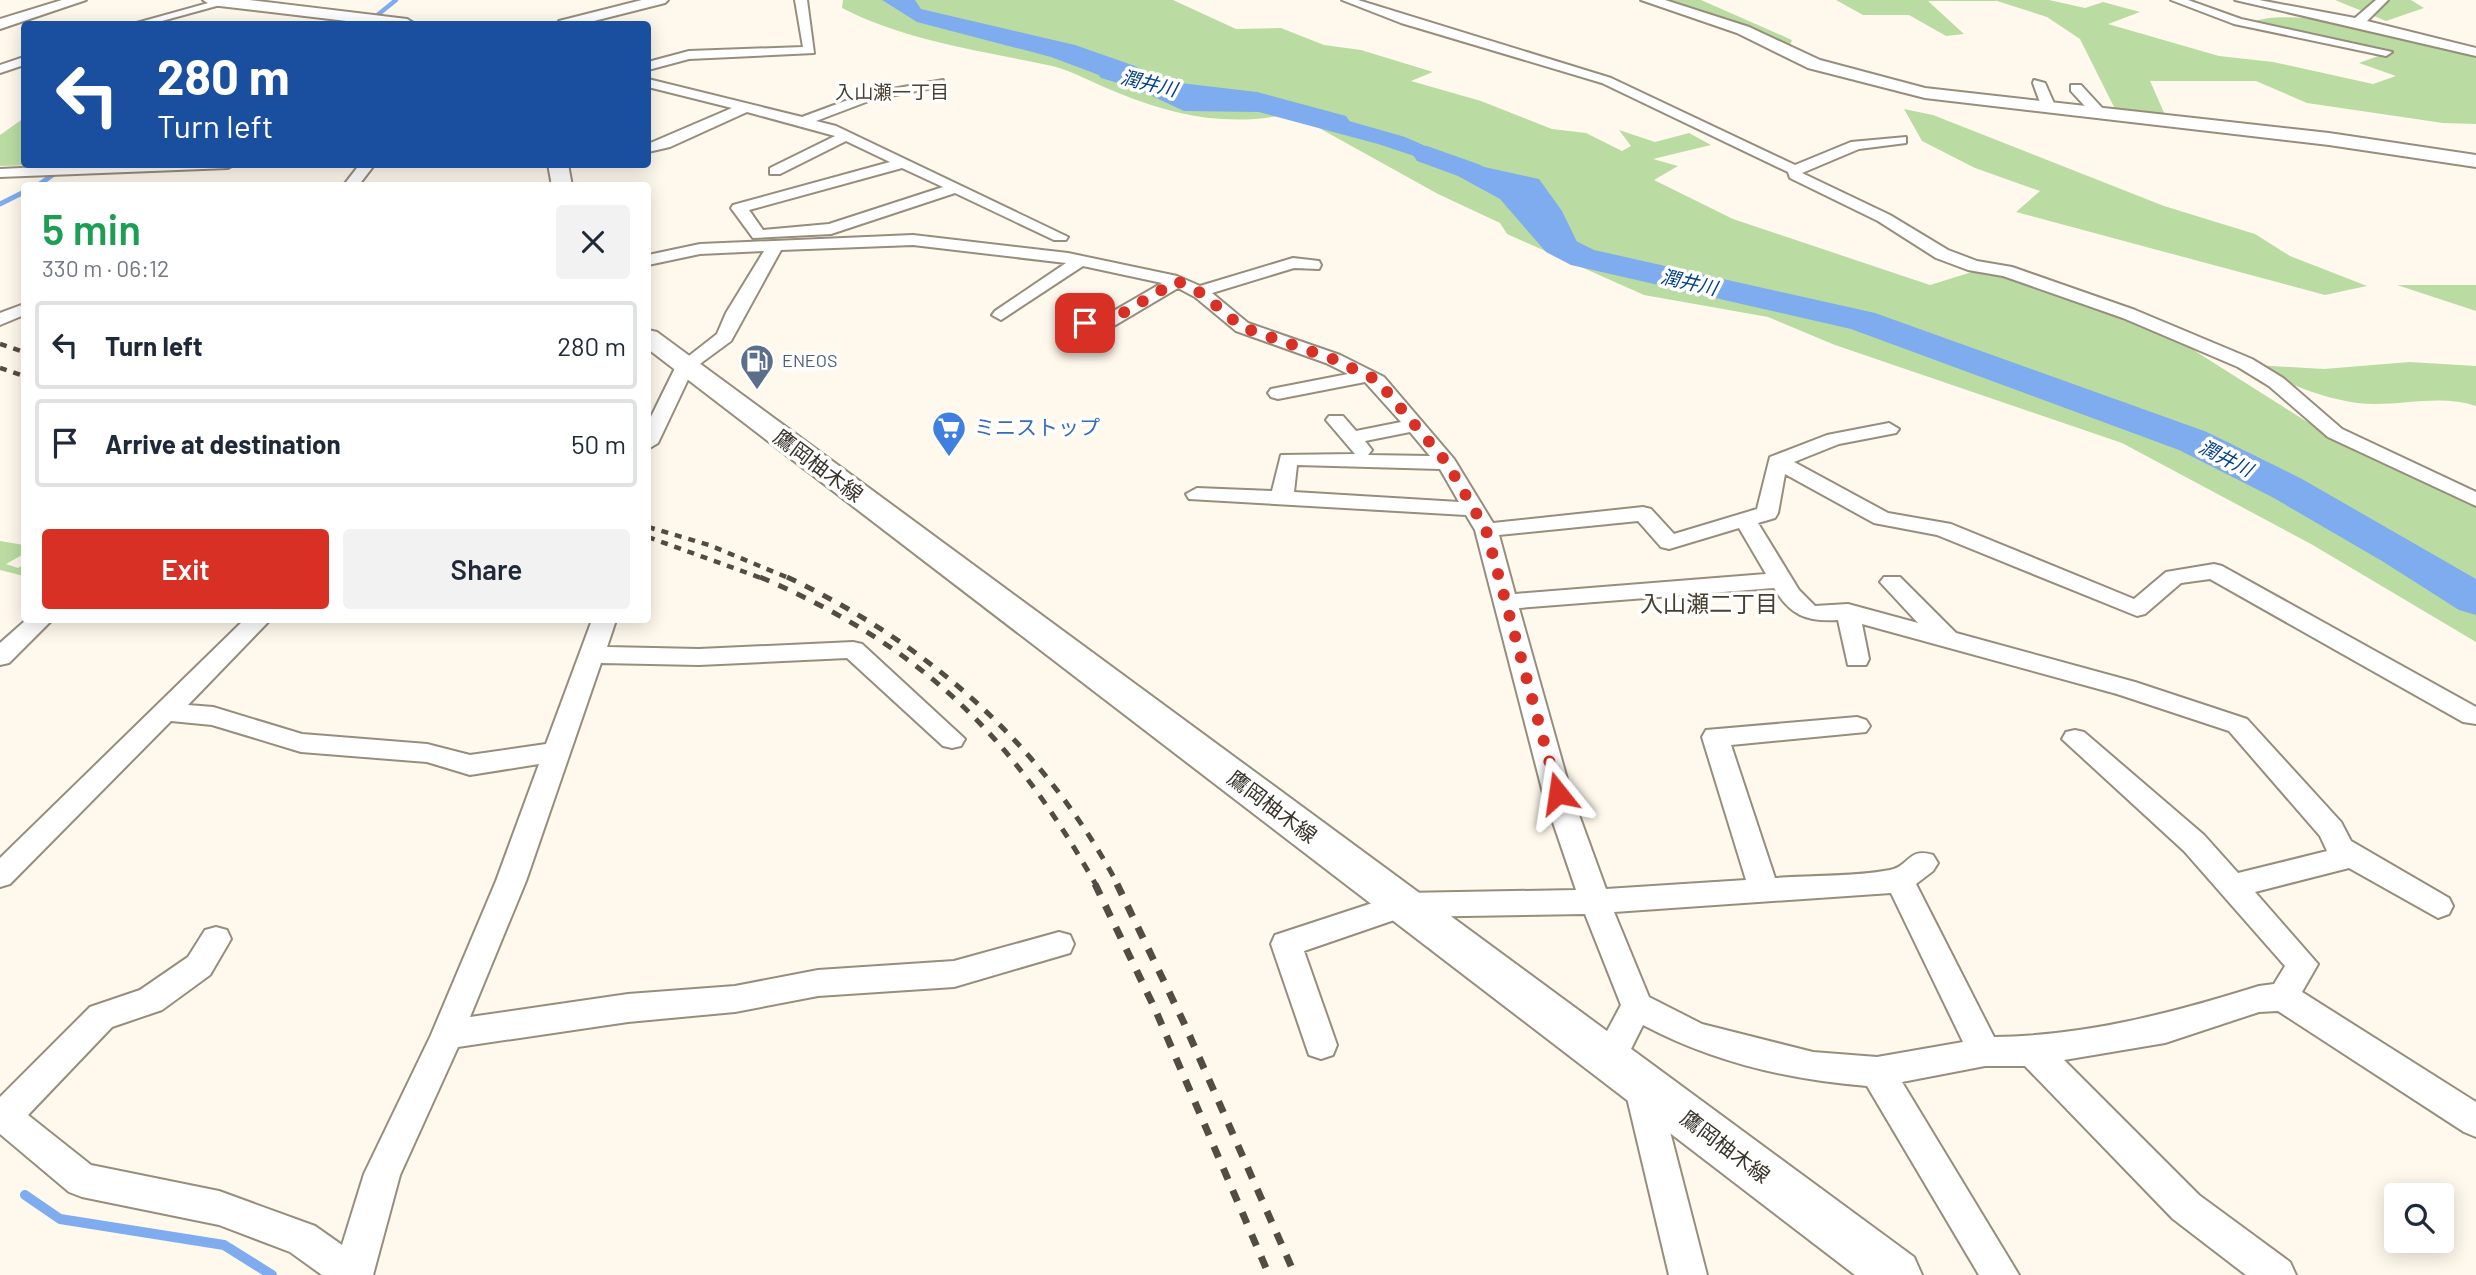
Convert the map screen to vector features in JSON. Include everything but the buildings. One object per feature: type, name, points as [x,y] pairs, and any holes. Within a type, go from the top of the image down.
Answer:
[{"type":"street","points":[[0,24],[78,0]]},
{"type":"street","points":[[577,21],[660,0]]},
{"type":"street","points":[[651,65],[689,55],[810,50],[801,0]]},
{"type":"street","points":[[1348,0],[1423,27],[1578,70],[1676,110],[1796,170],[1856,145],[1901,140]]},
{"type":"street","points":[[1649,0],[1743,30],[1775,47],[1831,69],[1925,93],[2329,139],[2476,161]]},
{"type":"street","points":[[2177,0],[2238,22],[2386,52]]},
{"type":"street","points":[[2241,0],[2356,22],[2476,52]]},
{"type":"street","points":[[2356,22],[2365,18],[2382,0]]},
{"type":"street","points":[[149,21],[218,1],[375,21]]},
{"type":"street","points":[[0,69],[21,62]]},
{"type":"street","points":[[803,122],[836,106],[880,91],[938,83]]},
{"type":"street","points":[[2039,83],[2049,108]]},
{"type":"street","points":[[651,84],[803,122],[846,136],[1060,237]]},
{"type":"street","points":[[2076,88],[2099,113]]},
{"type":"street","points":[[651,147],[665,144],[744,108]]},
{"type":"street","points":[[775,171],[846,136]]},
{"type":"street","points":[[904,163],[737,200],[759,235],[831,229],[956,188]]},
{"type":"street","points":[[0,173],[109,168]]},
{"type":"street","points":[[111,182],[135,168]]},
{"type":"street","points":[[202,182],[222,168]]},
{"type":"street","points":[[353,182],[365,168]]},
{"type":"street","points":[[1796,170],[1796,175],[1804,181],[1884,218],[1942,254],[1975,266],[2007,271],[2129,314],[2178,332],[2209,350],[2245,363],[2276,382],[2335,433],[2476,500]]},
{"type":"street","points":[[651,259],[700,248],[774,248],[913,240],[1080,261],[1177,281],[1198,292],[1242,327],[1333,359],[1377,380],[1447,463],[1486,530],[1558,793],[1595,902],[1637,1006],[1694,1036],[1813,1067],[1877,1072],[1985,1052],[2033,1051],[2165,1029],[2259,999],[2283,997],[2476,1121]]},
{"type":"street","points":[[651,437],[685,366],[725,337],[735,313],[774,248]]},
{"type":"street","points":[[1001,315],[1080,261]]},
{"type":"street","points":[[1198,292],[1293,263],[1313,265]]},
{"type":"street","points":[[1069,321],[1101,326],[1177,281]]},
{"type":"street","points":[[0,320],[21,310]]},
{"type":"street","name":"鷹岡柚木線","points":[[651,339],[1896,1275]]},
{"type":"street","points":[[1278,393],[1368,376]]},
{"type":"street","points":[[1336,420],[1372,461]]},
{"type":"street","points":[[1352,438],[1413,425]]},
{"type":"street","points":[[1777,461],[1835,439],[1889,429]]},
{"type":"street","points":[[1282,498],[1287,459],[1447,463]]},
{"type":"street","points":[[1486,530],[1643,514],[1669,542],[1767,513],[1777,461]]},
{"type":"street","points":[[1777,461],[1882,517],[1943,529],[2137,609],[2174,577],[2214,571],[2472,716]]},
{"type":"street","points":[[1197,494],[1475,509]]},
{"type":"street","points":[[1745,519],[1797,607],[1815,614],[1848,612],[2126,688],[2238,725],[2332,830],[2345,858],[2232,886]]},
{"type":"street","points":[[1506,603],[1782,580]]},
{"type":"street","points":[[1892,582],[1947,639]]},
{"type":"street","points":[[1848,612],[1857,659]]},
{"type":"street","points":[[0,657],[37,623]]},
{"type":"street","points":[[0,876],[255,623]]},
{"type":"street","points":[[216,939],[199,966],[151,1000],[102,1017],[2,1115],[82,1180],[219,1208],[302,1239],[353,1275],[382,1174],[447,1035],[511,881],[603,623]]},
{"type":"street","points":[[591,655],[699,657],[853,650],[952,739]]},
{"type":"street","points":[[165,712],[214,716],[300,743],[427,752],[470,765],[557,752]]},
{"type":"street","points":[[1764,891],[1715,737],[1857,726]]},
{"type":"street","points":[[2075,739],[2194,844],[2302,964],[2283,997]]},
{"type":"street","points":[[2341,849],[2438,906]]},
{"type":"street","points":[[1321,1045],[1286,944],[1403,905],[1595,902],[1764,891],[1912,872],[1985,1052]]},
{"type":"street","points":[[447,1035],[628,1008],[735,999],[818,983],[954,974],[1059,944]]},
{"type":"street","points":[[1609,1059],[1637,1006]]},
{"type":"street","points":[[2033,1051],[2186,1208],[2277,1275]]},
{"type":"street","points":[[1877,1072],[2000,1275]]},
{"type":"street","points":[[1641,1085],[1688,1275]]},
{"type":"green space","points":[[843,0],[1173,0],[1236,29],[1281,28],[1324,45],[1361,50],[1433,72],[1411,81],[1481,101],[1552,129],[1586,133],[1622,151],[1631,146],[1619,130],[1655,142],[1689,133],[1711,145],[1653,159],[1678,166],[1654,180],[1733,219],[1930,285],[1985,268],[2165,332],[2317,428],[2476,505],[2476,642],[2311,544],[2122,443],[1835,345],[1768,317],[1644,295],[1507,234],[1500,223],[1438,194],[1292,113],[1225,119],[1159,108],[1060,68],[945,44],[892,29],[842,8]]},
{"type":"green space","points":[[1660,0],[1701,0],[1792,40],[1789,48],[1776,45],[1753,28]]},
{"type":"green space","points":[[1836,0],[2049,0],[2085,8],[2103,2],[2140,12],[2108,24],[2219,56],[2273,62],[2373,84],[2396,76],[2359,63],[2392,51],[2252,22],[2273,18],[2300,18],[2362,27],[2476,54],[2476,124],[2443,123],[2307,103],[2256,81],[2150,81],[2166,117],[2117,113],[2080,39],[2047,17],[1997,1],[1928,1],[1964,34],[1946,36],[1909,15],[1863,15]]},
{"type":"green space","points":[[2335,0],[2411,0],[2424,8],[2386,21]]},
{"type":"green space","points":[[1904,109],[1933,115],[2164,206],[2255,234],[2290,256],[2367,286],[2325,295],[2016,212],[2040,191],[1975,168],[1922,141]]},
{"type":"green space","points":[[21,120],[21,165],[0,166],[0,135]]},
{"type":"green space","points":[[2397,285],[2476,285],[2476,311]]},
{"type":"green space","points":[[2409,362],[2476,366],[2476,406],[2447,401],[2372,404],[2344,401],[2291,384],[2256,365],[2324,369]]},
{"type":"green space","points":[[0,541],[21,544],[21,556],[6,564],[18,568],[21,566],[21,575],[0,570]]},
{"type":"water","points":[[882,0],[915,0],[921,9],[1075,45],[1135,66],[1190,99],[1293,105],[1405,137],[1462,162],[1539,179],[1562,211],[1579,246],[1532,234],[1514,189],[1378,144],[1259,112],[1184,111],[1139,90],[1051,57],[917,22]]},
{"type":"waterway","points":[[348,21],[375,17],[396,0]]},
{"type":"waterway","name":"潤井川","points":[[1110,73],[1170,90],[1257,100],[1336,122]]},
{"type":"waterway","name":"潤井川","points":[[1427,155],[1468,170],[1511,193],[1558,245],[1583,258],[1862,321],[2193,441],[2287,488],[2398,551],[2476,600]]},
{"type":"waterway","points":[[43,182],[62,168]]},
{"type":"waterway","points":[[0,204],[21,194]]},
{"type":"waterway","points":[[25,1195],[60,1219],[224,1245],[272,1275]]},
{"type":"railway","points":[[0,344],[21,351]]},
{"type":"railway","points":[[0,368],[21,375]]},
{"type":"railway","points":[[651,528],[709,545],[790,579]]},
{"type":"railway","points":[[651,538],[764,579]]},
{"type":"railway","points":[[760,577],[817,604],[868,633],[915,665],[956,700],[995,739],[1030,783],[1064,831],[1096,885]]},
{"type":"railway","points":[[790,579],[888,634],[935,667],[978,704],[1018,744],[1055,788],[1118,885]]},
{"type":"railway","points":[[1095,884],[1155,1009],[1269,1275]]},
{"type":"railway","points":[[1117,884],[1184,1023],[1295,1275]]},
{"type":"place","name":"ENEOS","points":[[757,391]]},
{"type":"place","name":"ミニストップ","points":[[949,458]]},
{"type":"district","name":"入山瀬一丁目","points":[[892,92]]},
{"type":"district","name":"入山瀬二丁目","points":[[1709,604]]},
{"type":"route","points":[[1085,323],[1101,326],[1177,281],[1201,293],[1224,315],[1242,327],[1333,359],[1377,380],[1447,463],[1486,530],[1558,793]]}]
